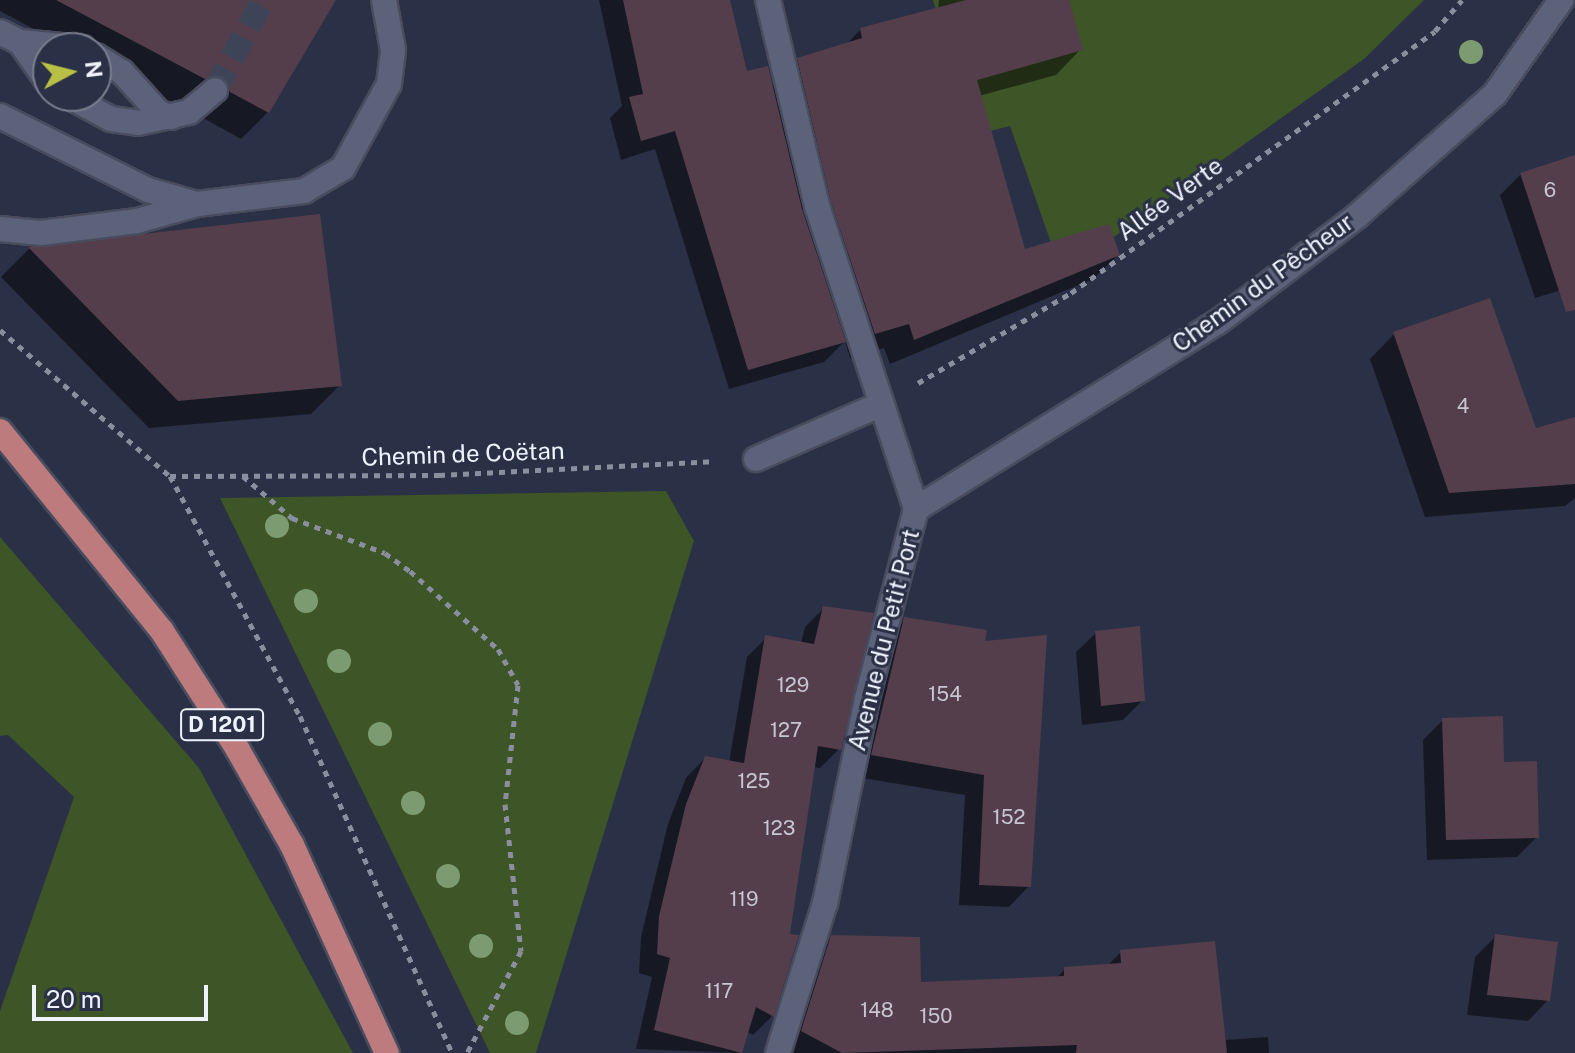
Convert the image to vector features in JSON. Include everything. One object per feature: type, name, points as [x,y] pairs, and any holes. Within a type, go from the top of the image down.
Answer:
[{"type":"main road","name":"D 1201","points":[[0,431],[162,631],[238,750],[292,845],[387,1053]]},
{"type":"street","points":[[0,229],[41,233],[123,223],[197,204],[304,191],[343,168],[394,69],[384,0]]},
{"type":"street","name":"Avenue du Petit Port","points":[[768,0],[817,206],[916,509],[867,699],[825,903],[778,1053]]},
{"type":"street","name":"Chemin du Pêcheur","points":[[916,509],[1218,322],[1357,216],[1495,94],[1561,0]]},
{"type":"street","points":[[10,37],[32,40]]},
{"type":"street","points":[[10,37],[32,63]]},
{"type":"street","points":[[112,66],[122,72],[159,113],[171,117]]},
{"type":"street","points":[[98,112],[111,119],[138,123],[171,117],[189,112],[215,90]]},
{"type":"street","points":[[0,116],[148,190],[197,204]]},
{"type":"street","points":[[756,459],[882,404]]},
{"type":"path","name":"Allée Verte","points":[[882,404],[1071,293],[1435,31],[1462,0]]},
{"type":"path","points":[[0,330],[170,476],[300,716],[452,1053]]},
{"type":"path","name":"Chemin de Coëtan","points":[[170,476],[439,475],[756,459]]},
{"type":"path","points":[[243,476],[292,518],[385,553],[410,571],[498,649],[518,685],[505,804],[521,951],[467,1053]]},
{"type":"green space","points":[[933,0],[1424,0],[1364,59],[1062,274],[1010,126],[973,135]]},
{"type":"green space","points":[[666,491],[694,541],[536,1053],[490,1053],[220,498]]},
{"type":"green space","points":[[0,537],[199,768],[353,1053],[0,1053],[0,1011],[74,797],[8,735],[0,736]]},
{"type":"building","points":[[56,0],[336,0],[269,113],[230,92],[221,76],[205,79]]},
{"type":"building","points":[[623,0],[730,0],[747,71],[768,66],[802,209],[846,342],[748,370],[675,131],[641,141],[629,97],[643,94]]},
{"type":"building","points":[[966,0],[1069,0],[1083,50],[977,80],[1025,249],[1109,224],[1120,255],[914,340],[909,324],[875,334],[831,202],[797,58],[862,38],[860,28]]},
{"type":"building","points":[[1575,155],[1575,310],[1566,312],[1520,173]]},
{"type":"building","points":[[320,214],[342,386],[178,401],[28,247]]},
{"type":"building","points":[[1490,298],[1536,428],[1575,417],[1575,484],[1449,493],[1393,332]]},
{"type":"building","points":[[823,606],[874,613],[841,750],[818,746],[790,934],[799,935],[774,1017],[756,1007],[742,1053],[654,1030],[670,958],[657,954],[659,916],[686,804],[705,756],[744,763],[765,635],[814,644]]},
{"type":"building","points":[[904,617],[987,630],[985,641],[1047,635],[1031,887],[979,885],[984,775],[871,755]]},
{"type":"building","points":[[1140,626],[1145,701],[1101,706],[1095,631]]},
{"type":"building","points":[[1503,716],[1504,762],[1537,761],[1539,838],[1446,840],[1442,718]]},
{"type":"building","points":[[1495,934],[1558,942],[1550,1001],[1487,995]]},
{"type":"building","points":[[831,935],[920,937],[921,982],[1064,976],[1064,967],[1121,963],[1120,950],[1215,941],[1227,1053],[1076,1053],[1077,1045],[842,1053],[801,1031]]},
{"type":"tunnel","points":[[215,90],[263,0]]}]
